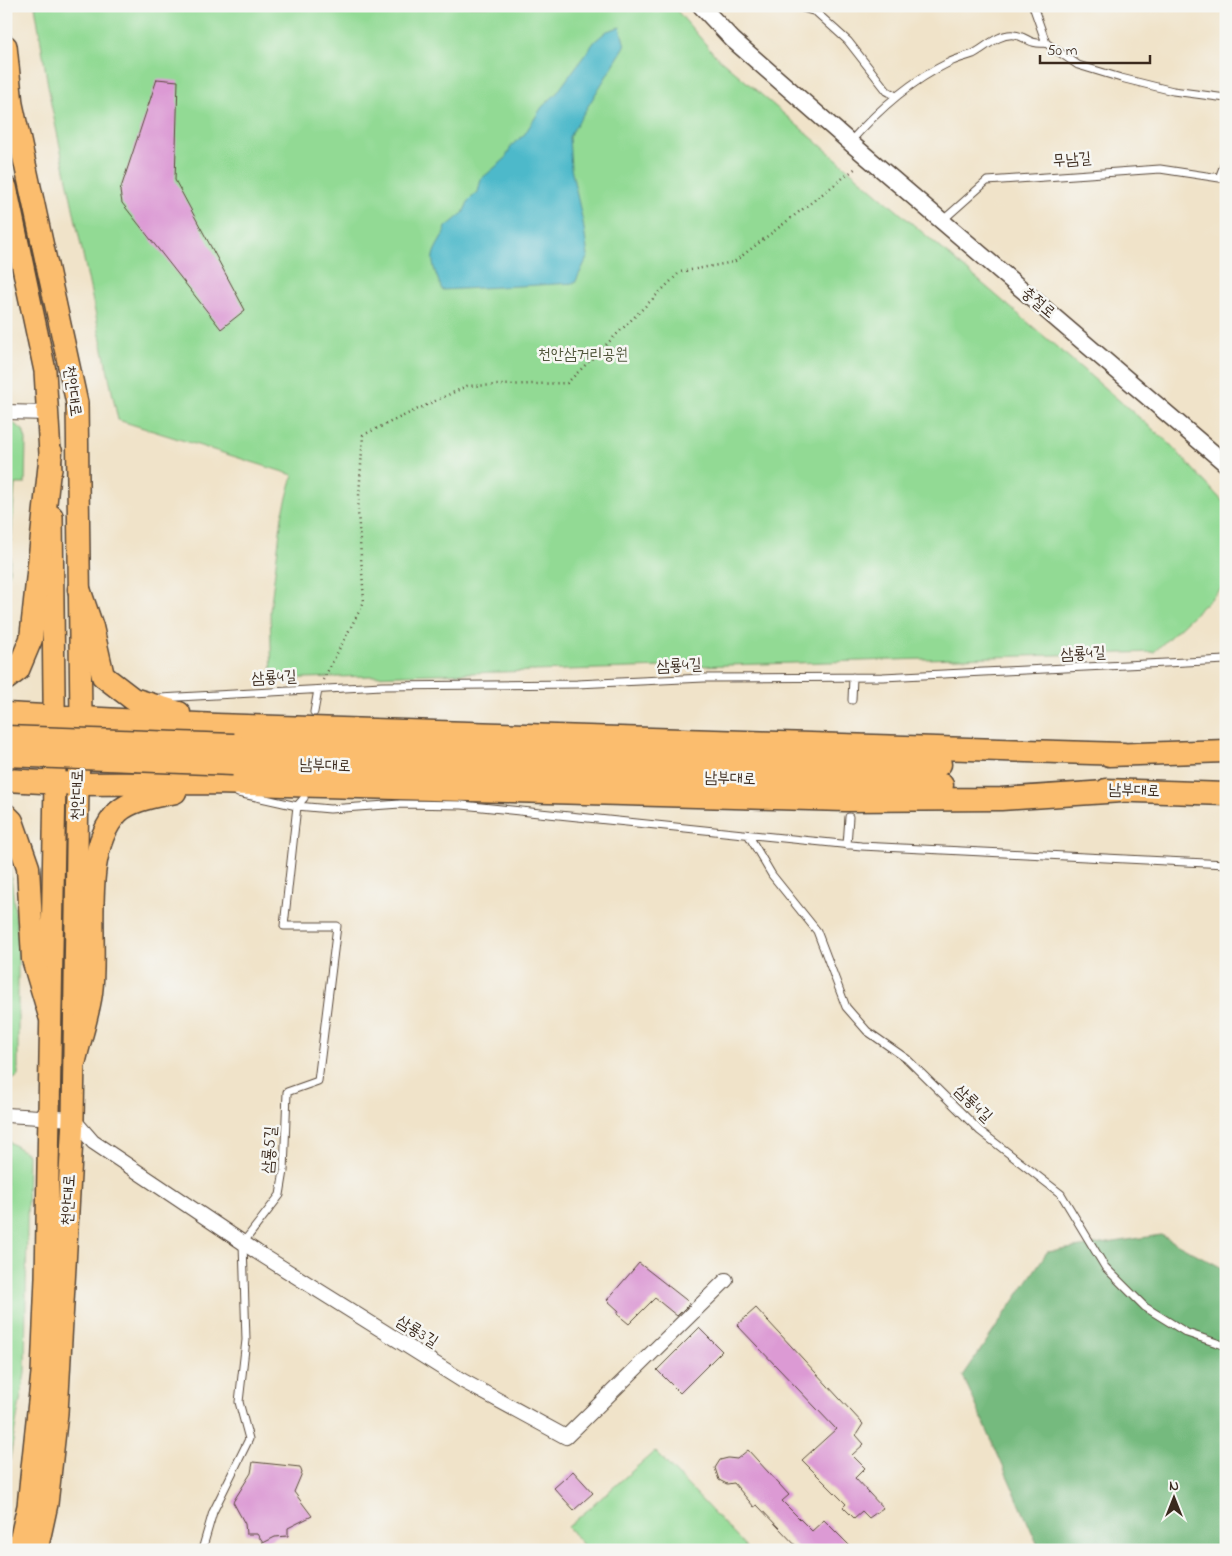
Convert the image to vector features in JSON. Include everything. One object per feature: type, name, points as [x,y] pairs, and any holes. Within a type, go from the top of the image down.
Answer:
[{"type":"highway","points":[[6,679],[18,670],[31,639],[51,452]]},
{"type":"highway","points":[[79,589],[92,628],[103,676],[133,699],[216,725]]},
{"type":"highway","points":[[6,714],[81,716],[216,725],[1124,754]]},
{"type":"highway","points":[[6,736],[234,754]]},
{"type":"highway","name":"남부대로","points":[[234,754],[891,764],[1004,763],[1124,754],[1226,751]]},
{"type":"highway","points":[[6,755],[234,754]]},
{"type":"highway","name":"남부대로","points":[[234,754],[1226,794]]},
{"type":"highway","points":[[6,780],[78,784],[214,783],[845,800],[1001,799],[1120,791]]},
{"type":"highway","points":[[74,1060],[92,993],[95,867],[105,829],[120,811],[146,799],[214,783]]},
{"type":"highway","points":[[6,815],[12,820],[28,867],[33,959],[50,1016]]},
{"type":"main road","name":"천안대로","points":[[6,46],[12,104],[76,403],[81,716],[78,784],[73,1119],[57,1413],[47,1504],[37,1550]]},
{"type":"main road","name":"천안대로","points":[[6,187],[45,371],[51,452],[56,715],[50,1016],[50,1117],[42,1373],[28,1506],[18,1550]]},
{"type":"street","name":"충절로","points":[[701,6],[733,40],[850,143],[1226,464]]},
{"type":"street","points":[[6,412],[48,413]]},
{"type":"street","points":[[6,1115],[73,1119]]},
{"type":"street","name":"삼룡3길","points":[[73,1119],[93,1142],[243,1243],[463,1381],[566,1437],[726,1280]]},
{"type":"lane","points":[[796,6],[816,12],[848,41],[887,91],[896,96]]},
{"type":"lane","points":[[1033,6],[1046,43],[1078,64],[1121,78],[1173,91],[1226,98]]},
{"type":"lane","points":[[850,143],[872,117],[896,96],[948,63],[973,53],[999,38],[1014,35],[1034,44],[1046,43]]},
{"type":"lane","name":"무남길","points":[[942,221],[987,182],[1160,169],[1223,179],[1226,160]]},
{"type":"lane","name":"삼룡4길","points":[[133,699],[382,686],[577,684],[704,678],[853,677],[1053,670],[1226,660]]},
{"type":"lane","points":[[852,700],[853,677]]},
{"type":"lane","points":[[314,712],[318,690]]},
{"type":"lane","points":[[214,783],[242,795],[297,806],[330,809],[400,804],[462,805],[847,845],[1225,865]]},
{"type":"lane","points":[[297,806],[304,798]]},
{"type":"lane","name":"삼룡5길","points":[[243,1243],[280,1195],[284,1171],[287,1092],[318,1081],[336,936],[337,926],[284,926],[297,806]]},
{"type":"lane","points":[[847,845],[849,817]]},
{"type":"lane","name":"삼룡4길","points":[[749,836],[772,875],[818,931],[846,1007],[867,1031],[907,1058],[980,1131],[1061,1194],[1105,1266],[1145,1307],[1187,1333],[1226,1346]]},
{"type":"lane","points":[[202,1550],[214,1512],[249,1438],[239,1402],[246,1340],[243,1243]]},
{"type":"path","points":[[318,690],[364,602],[358,511],[363,435],[466,386],[567,383],[680,272],[734,262],[868,158]]},
{"type":"green space","name":"천안삼거리공원","points":[[35,6],[673,6],[715,55],[1169,443],[1226,505],[1226,584],[1154,652],[272,679],[270,611],[282,516],[293,475],[118,420],[51,104]]},
{"type":"green space","points":[[10,421],[23,430],[26,440],[25,484],[15,484],[9,575],[6,575],[6,422]]},
{"type":"green space","points":[[6,834],[18,937],[18,1076],[6,1084]]},
{"type":"green space","points":[[6,1140],[28,1154],[25,1373],[6,1481]]},
{"type":"green space","points":[[1161,1235],[1226,1270],[1226,1550],[1040,1550],[963,1376],[1047,1252]]},
{"type":"green space","points":[[655,1451],[749,1550],[587,1550],[568,1527]]},
{"type":"water","points":[[620,27],[625,46],[569,137],[571,168],[583,222],[588,256],[575,283],[442,290],[433,260],[434,252],[446,227],[463,213],[469,200],[478,192],[481,179],[505,159],[512,145],[524,135],[542,107],[556,94],[595,41],[607,31]]},
{"type":"building","points":[[157,79],[178,81],[175,180],[245,310],[221,329],[122,203],[120,191]]},
{"type":"building","points":[[639,1263],[690,1303],[677,1316],[655,1298],[629,1324],[617,1314],[619,1311],[607,1300]]},
{"type":"building","points":[[756,1308],[863,1424],[856,1435],[864,1444],[852,1455],[865,1468],[855,1478],[883,1508],[869,1518],[862,1511],[854,1518],[843,1507],[846,1504],[802,1460],[836,1429],[737,1325]]},
{"type":"building","points":[[699,1328],[722,1351],[680,1393],[657,1370]]},
{"type":"building","points":[[748,1450],[789,1495],[782,1501],[812,1531],[824,1520],[854,1550],[800,1550],[757,1505],[754,1507],[734,1483],[727,1484],[719,1480],[715,1468],[720,1460],[728,1458],[737,1459]]},
{"type":"building","points":[[253,1462],[300,1467],[302,1473],[294,1492],[312,1516],[288,1528],[288,1536],[275,1537],[263,1543],[257,1534],[246,1534],[245,1524],[233,1502],[251,1473]]},
{"type":"building","points":[[573,1471],[593,1493],[574,1510],[554,1488]]}]
